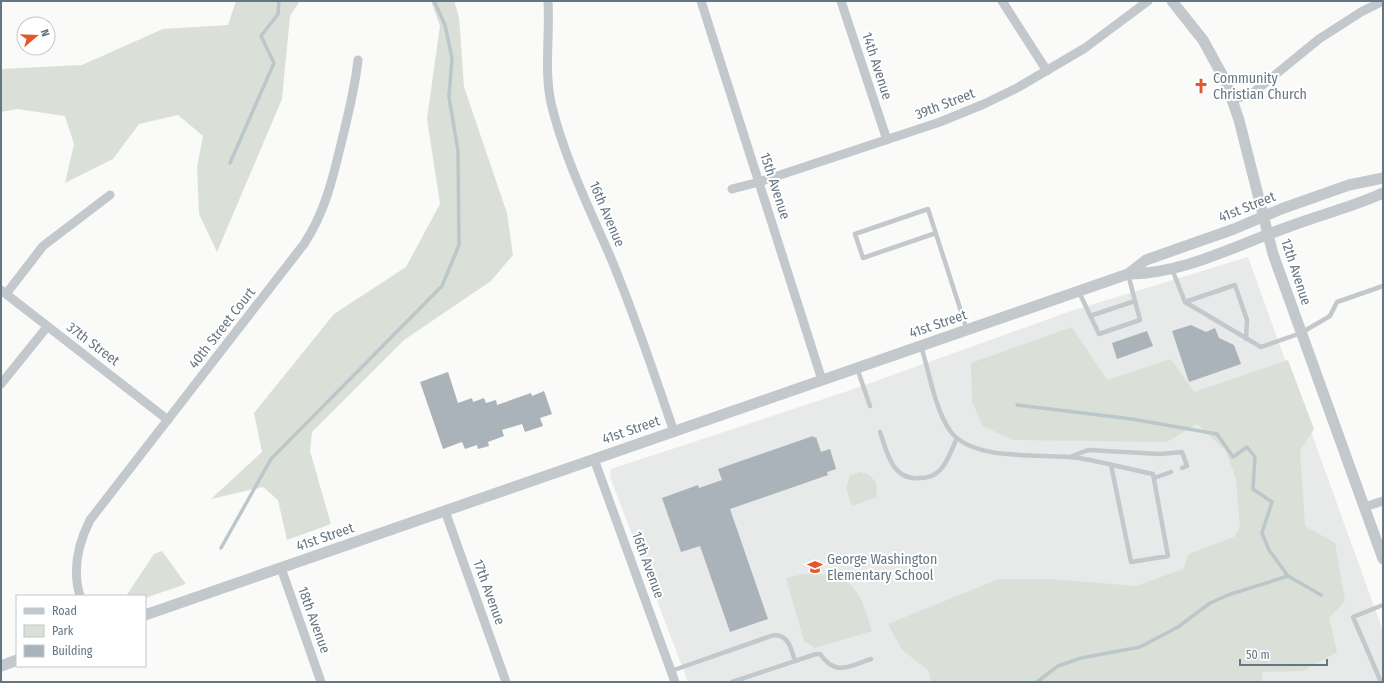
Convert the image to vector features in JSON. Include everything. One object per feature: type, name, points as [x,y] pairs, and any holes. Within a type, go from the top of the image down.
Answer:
[{"type":"street","name":"16th Avenue","points":[[548,1],[547,70],[551,102],[556,121],[645,347],[674,432]]},
{"type":"street","name":"15th Avenue","points":[[701,1],[822,380]]},
{"type":"street","name":"14th Avenue","points":[[841,1],[887,140]]},
{"type":"street","points":[[1002,1],[1047,71]]},
{"type":"street","name":"39th Street","points":[[732,189],[759,182],[887,140],[940,122],[984,104],[1047,71],[1111,30],[1148,1]]},
{"type":"street","name":"12th Avenue","points":[[1172,1],[1203,40],[1214,57],[1233,100],[1268,235],[1301,333],[1383,559]]},
{"type":"street","points":[[1233,100],[1254,92],[1319,39],[1361,12],[1383,1]]},
{"type":"street","name":"40th Street Court","points":[[80,595],[76,578],[77,554],[90,520],[315,228],[329,196],[351,105],[358,60]]},
{"type":"street","name":"41st Street","points":[[146,615],[1079,292],[1128,274],[1146,260],[1234,229],[1262,216],[1349,185],[1383,178]]},
{"type":"street","name":"41st Street","points":[[1128,274],[1148,274],[1172,269],[1244,245],[1383,193]]},
{"type":"street","points":[[3,292],[43,246],[95,208],[110,195]]},
{"type":"street","name":"37th Street","points":[[3,292],[168,420]]},
{"type":"street","points":[[1,384],[47,327]]},
{"type":"street","name":"16th Avenue","points":[[594,459],[675,682]]},
{"type":"street","points":[[1364,507],[1383,501]]},
{"type":"street","name":"17th Avenue","points":[[445,511],[506,682]]},
{"type":"street","name":"18th Avenue","points":[[281,568],[321,682]]},
{"type":"street","points":[[1,666],[16,660]]},
{"type":"lane","points":[[936,233],[863,258],[855,234],[928,209],[936,233],[967,330]]},
{"type":"lane","points":[[1172,269],[1185,302],[1261,347],[1301,333],[1330,316],[1337,302],[1383,286]]},
{"type":"lane","points":[[1079,292],[1099,334],[1117,326],[1140,320],[1128,274]]},
{"type":"lane","points":[[1185,302],[1235,285],[1248,320],[1246,339]]},
{"type":"lane","points":[[1090,316],[1135,301]]},
{"type":"lane","points":[[921,346],[944,421],[957,438],[974,449],[1069,457],[1111,465],[1153,474],[1168,556],[1131,562],[1111,465]]},
{"type":"lane","points":[[857,368],[870,406]]},
{"type":"lane","points":[[880,432],[889,459],[898,473],[905,477],[914,479],[928,477],[940,471],[957,438]]},
{"type":"lane","points":[[1069,457],[1088,450],[1160,454],[1182,452],[1187,466],[1182,468]]},
{"type":"lane","points":[[1154,478],[1171,472]]},
{"type":"lane","points":[[1381,682],[1353,617],[1383,605]]},
{"type":"lane","points":[[671,671],[774,634],[786,638],[795,661]]},
{"type":"lane","points":[[732,682],[820,654],[826,663],[833,668],[840,669],[871,659]]},
{"type":"shaded area","points":[[1248,257],[1383,631],[1383,682],[688,682],[610,477],[611,469],[851,390],[1071,311]]},
{"type":"green space","points":[[236,1],[300,1],[290,16],[282,99],[217,252],[199,214],[197,167],[203,136],[178,115],[139,124],[113,159],[65,183],[74,144],[65,116],[17,109],[1,112],[1,69],[82,65],[163,29],[228,25]]},
{"type":"green space","points":[[431,1],[454,1],[459,17],[464,87],[507,213],[513,255],[491,281],[404,340],[312,432],[310,451],[331,524],[287,540],[278,500],[263,487],[211,499],[262,452],[254,413],[334,314],[406,267],[440,204],[427,119],[440,26]]},
{"type":"green space","points":[[1072,327],[1107,380],[1171,359],[1194,392],[1288,360],[1314,429],[1300,451],[1305,526],[1335,543],[1345,601],[1329,618],[1337,652],[1303,671],[1262,672],[1262,682],[931,682],[929,671],[902,650],[888,624],[999,579],[1051,579],[1136,586],[1183,569],[1189,554],[1234,537],[1240,527],[1236,479],[1226,451],[1197,424],[1167,442],[1012,440],[983,426],[972,402],[971,363]]},
{"type":"green space","points":[[860,472],[869,475],[876,482],[877,497],[852,506],[846,488],[850,475]]},
{"type":"green space","points":[[162,551],[186,584],[146,598],[146,595],[127,595],[154,554]]},
{"type":"green space","points":[[804,574],[833,576],[844,580],[852,586],[858,593],[863,603],[872,631],[815,648],[804,641],[786,578]]},
{"type":"building","points":[[1191,325],[1206,332],[1215,328],[1219,338],[1234,345],[1241,364],[1189,382],[1172,331]]},
{"type":"building","points":[[1147,331],[1153,346],[1117,359],[1112,343]]},
{"type":"building","points":[[448,372],[458,403],[472,398],[473,402],[484,398],[486,403],[496,400],[497,405],[531,393],[532,396],[544,391],[552,414],[540,418],[543,426],[525,432],[522,424],[502,430],[504,436],[488,442],[489,446],[478,449],[477,445],[465,449],[462,442],[443,449],[420,382]]},
{"type":"building","points":[[813,436],[814,438],[816,437],[821,452],[830,449],[836,469],[827,472],[828,475],[730,509],[768,619],[730,632],[700,546],[681,552],[662,498],[698,485],[699,488],[722,480],[718,469]]},
{"type":"waterway","points":[[230,163],[274,63],[261,36],[278,14],[279,1]]},
{"type":"waterway","points":[[221,548],[271,459],[442,286],[459,245],[458,151],[449,97],[452,58],[445,25],[434,1]]},
{"type":"waterway","points":[[1017,405],[1132,419],[1217,434],[1233,457],[1247,447],[1255,457],[1253,489],[1272,502],[1262,533],[1269,550],[1288,576]]},
{"type":"waterway","points":[[1037,682],[1058,666],[1081,658],[1140,647],[1178,627],[1210,603],[1228,595],[1288,576],[1321,595]]},
{"type":"place","name":"Community Christian Church","points":[[1201,86]]},
{"type":"place","name":"George Washington Elementary School","points":[[815,567]]}]
